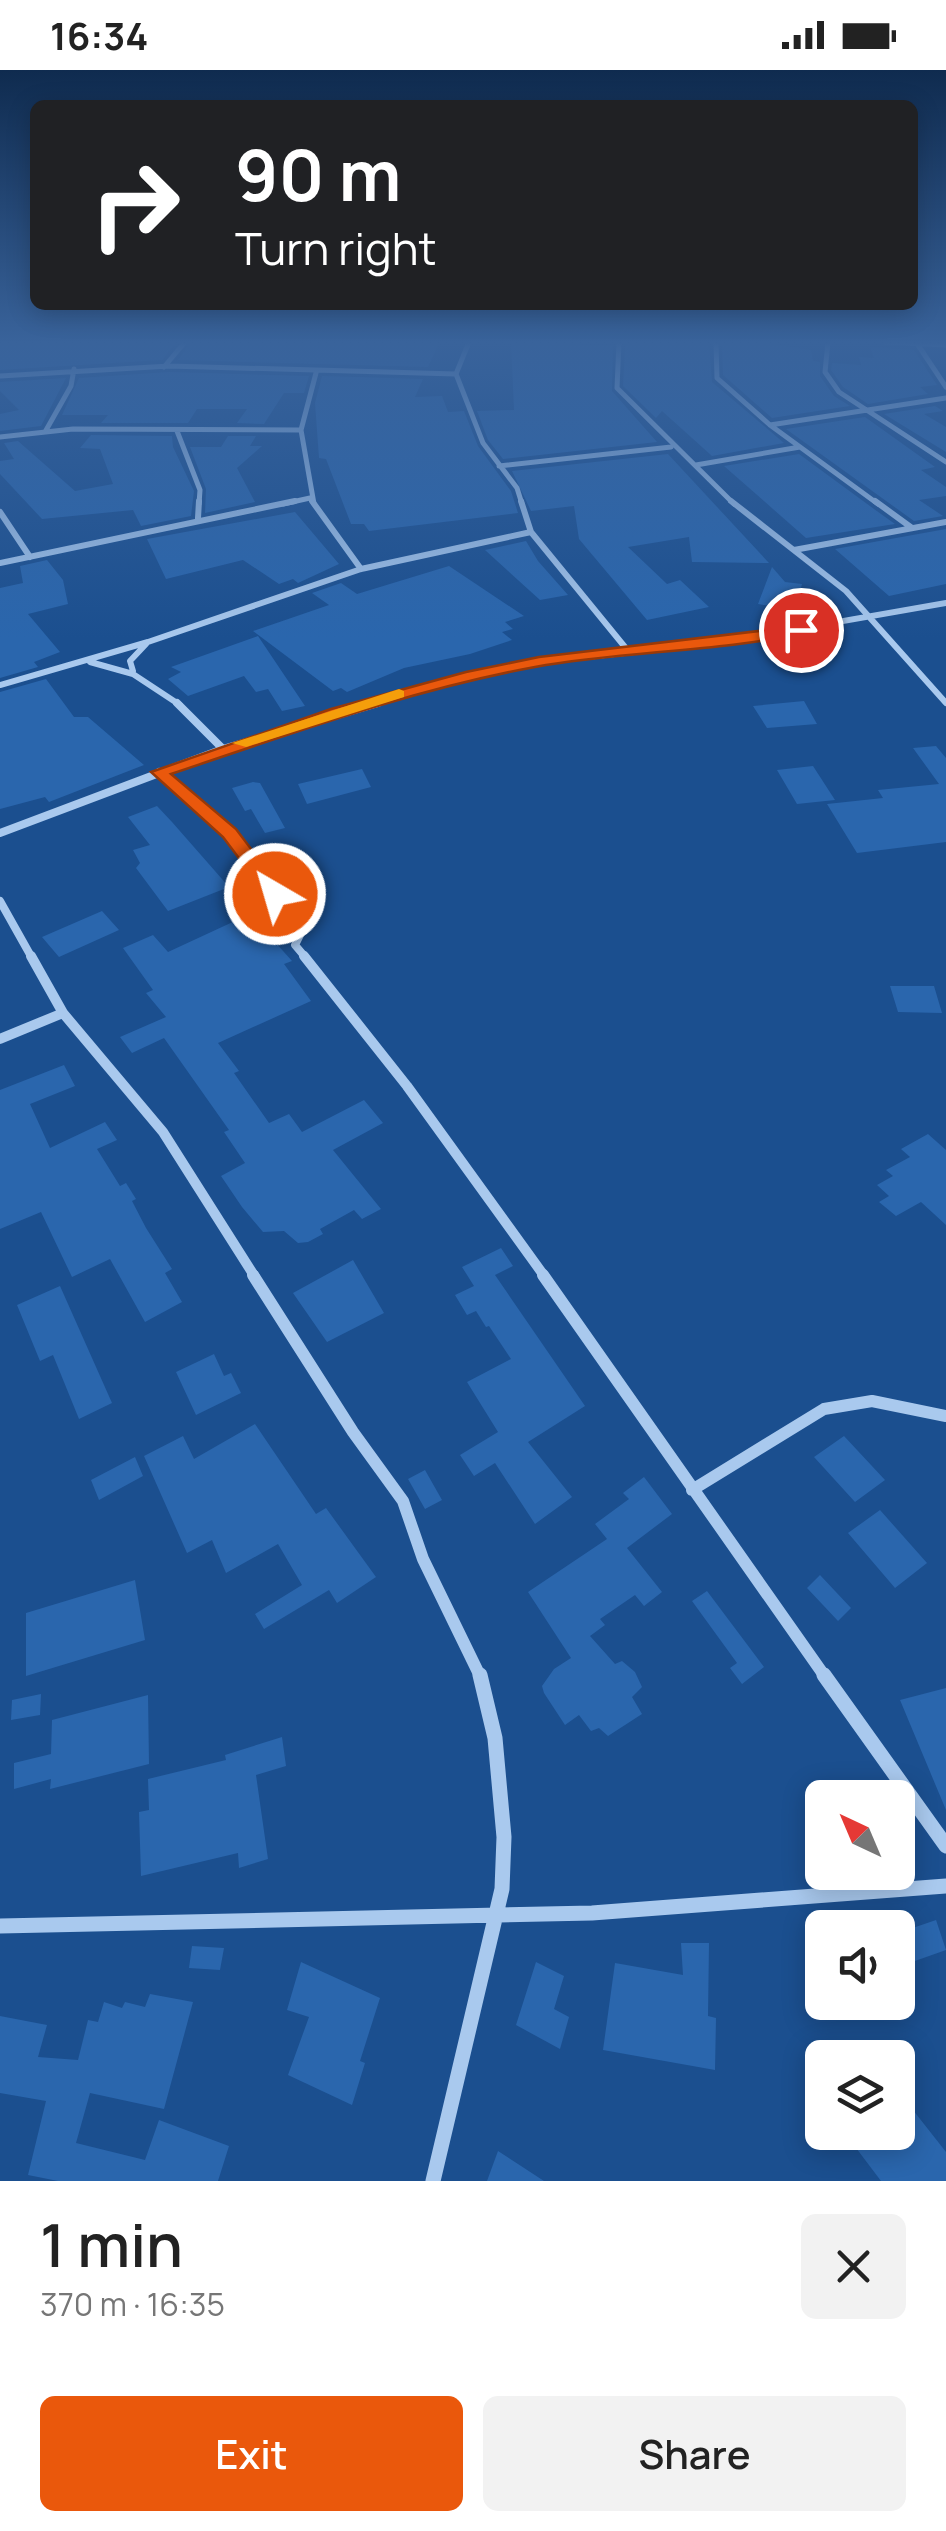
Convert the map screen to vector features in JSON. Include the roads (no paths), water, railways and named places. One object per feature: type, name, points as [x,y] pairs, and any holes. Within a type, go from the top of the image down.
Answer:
[{"type":"street","points":[[180,441],[200,490],[198,518]]},
{"type":"street","points":[[303,441],[312,482],[310,498],[361,570]]},
{"type":"street","points":[[482,441],[518,488],[530,532],[629,652]]},
{"type":"street","points":[[664,441],[696,465],[733,503],[846,590],[946,702]]},
{"type":"street","points":[[792,441],[912,528]]},
{"type":"street","points":[[913,441],[946,462]]},
{"type":"street","points":[[696,465],[800,446]]},
{"type":"street","points":[[499,466],[671,448]]},
{"type":"street","points":[[0,563],[198,518],[310,498]]},
{"type":"street","points":[[0,512],[30,557]]},
{"type":"street","points":[[794,550],[946,522]]},
{"type":"street","points":[[0,684],[148,642],[361,570],[530,532]]},
{"type":"street","points":[[0,833],[223,749],[466,676],[718,643],[946,603]]},
{"type":"street","points":[[133,671],[130,661],[148,642]]},
{"type":"street","points":[[84,661],[133,671],[183,705],[223,749]]},
{"type":"street","points":[[159,772],[229,833],[303,929],[295,944],[406,1086],[451,1153],[590,1337],[692,1490],[946,1846]]},
{"type":"street","points":[[0,902],[63,1014],[186,1164],[353,1432],[402,1501],[423,1559],[466,1636],[488,1704],[504,1837],[502,1889],[432,2181]]},
{"type":"street","points":[[0,1039],[63,1014]]},
{"type":"street","points":[[692,1490],[824,1410],[872,1400],[946,1416]]},
{"type":"street","points":[[0,1926],[496,1914],[810,1900],[946,1886]]}]
